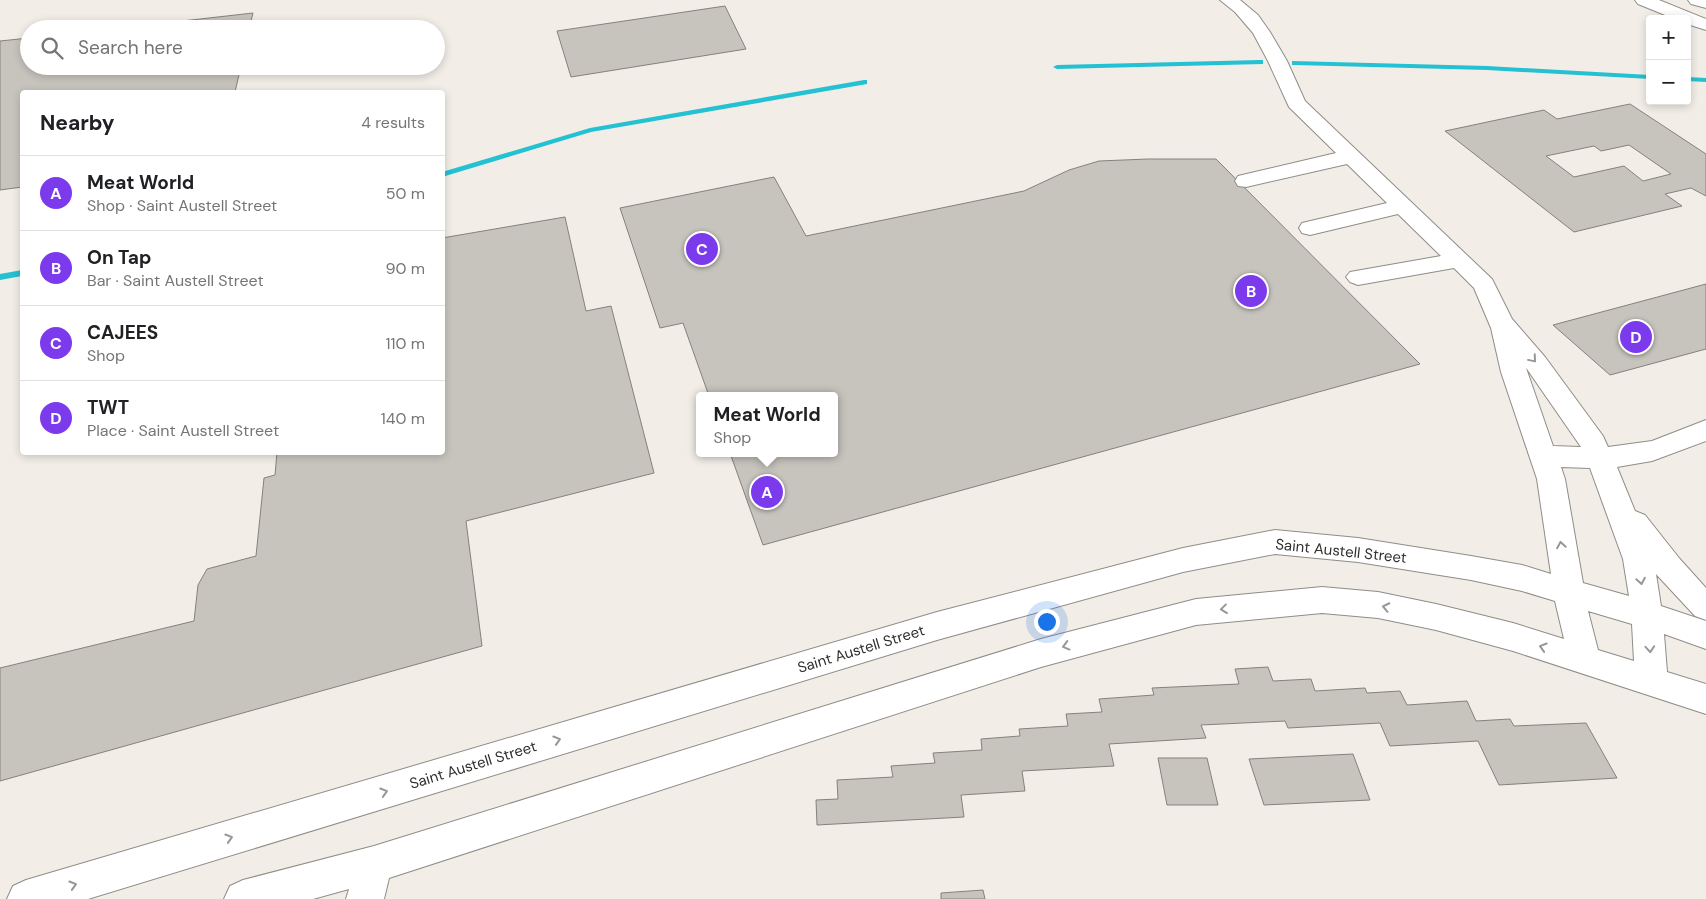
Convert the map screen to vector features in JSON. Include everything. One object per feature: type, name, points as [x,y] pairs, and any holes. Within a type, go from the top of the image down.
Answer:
[{"type":"street","points":[[1229,0],[1242,9],[1255,23],[1287,82],[1296,103],[1484,284],[1501,323],[1514,372],[1551,480],[1569,594],[1584,660]]},
{"type":"street","points":[[1644,0],[1706,25]]},
{"type":"street","points":[[1696,0],[1706,4]]},
{"type":"street","points":[[1246,181],[1352,156]]},
{"type":"street","points":[[1310,228],[1402,206]]},
{"type":"street","points":[[1358,277],[1459,260]]},
{"type":"street","points":[[1501,323],[1536,363],[1593,443],[1612,488],[1638,559],[1647,615],[1652,683]]},
{"type":"street","points":[[1544,456],[1599,458],[1651,451],[1706,430]]},
{"type":"street","points":[[1612,488],[1655,554],[1678,582],[1706,607]]},
{"type":"street","name":"Saint Austell Street","points":[[26,899],[937,626],[1183,560],[1275,542],[1340,548],[1471,568],[1522,578],[1569,594],[1647,615],[1706,635]]},
{"type":"street","points":[[243,899],[374,864],[1041,653],[1196,612],[1322,600],[1378,605],[1436,617],[1503,635],[1706,699]]},
{"type":"street","points":[[365,899],[374,864]]},
{"type":"building","points":[[725,6],[746,49],[571,77],[557,31]]},
{"type":"building","points":[[253,13],[251,20],[191,20]]},
{"type":"building","points":[[20,39],[20,75],[239,75],[235,90],[20,90],[20,187],[0,190],[0,41]]},
{"type":"building","points":[[1630,104],[1706,154],[1706,196],[1691,188],[1665,194],[1682,206],[1574,232],[1445,131],[1544,110],[1557,119]],"holes":[[[1629,145],[1671,174],[1643,181],[1624,166],[1574,177],[1546,156],[1594,146],[1601,151]]]},
{"type":"building","points":[[1216,159],[1420,364],[763,545],[731,457],[838,457],[838,392],[708,392],[683,323],[660,328],[620,208],[774,177],[806,236],[1024,191],[1069,170],[1099,161]]},
{"type":"building","points":[[565,217],[586,311],[611,306],[654,473],[466,521],[482,646],[0,781],[0,668],[194,621],[198,585],[207,569],[256,556],[264,478],[275,475],[277,455],[445,455],[445,237]]},
{"type":"building","points":[[1706,284],[1706,349],[1610,375],[1553,325]]},
{"type":"building","points":[[1268,667],[1273,681],[1311,679],[1315,691],[1365,688],[1367,693],[1400,691],[1407,705],[1467,701],[1476,721],[1510,719],[1514,726],[1586,723],[1617,778],[1499,785],[1478,741],[1390,746],[1380,723],[1288,728],[1285,721],[1201,725],[1206,738],[1109,744],[1114,766],[1022,771],[1025,791],[961,795],[964,817],[817,825],[816,800],[838,799],[837,780],[893,777],[891,766],[935,763],[933,753],[982,750],[981,739],[1020,736],[1019,729],[1068,726],[1066,714],[1102,712],[1099,699],[1154,695],[1152,688],[1239,684],[1235,669]]},
{"type":"building","points":[[1353,754],[1370,800],[1264,805],[1249,759]]},
{"type":"building","points":[[1158,758],[1207,758],[1218,805],[1167,805]]},
{"type":"building","points":[[983,890],[985,899],[941,899],[941,893]]},
{"type":"waterway","points":[[1057,67],[1260,62]]},
{"type":"waterway","points":[[1295,63],[1487,68],[1646,77]]},
{"type":"waterway","points":[[1691,79],[1706,80]]},
{"type":"waterway","points":[[445,174],[590,130],[864,82]]},
{"type":"waterway","points":[[0,277],[20,273]]},
{"type":"place","name":"CAJEES","points":[[702,249]]},
{"type":"place","name":"On Tap","points":[[1251,291]]},
{"type":"place","name":"TWT","points":[[1636,337]]},
{"type":"place","name":"Meat World","points":[[767,492]]}]
